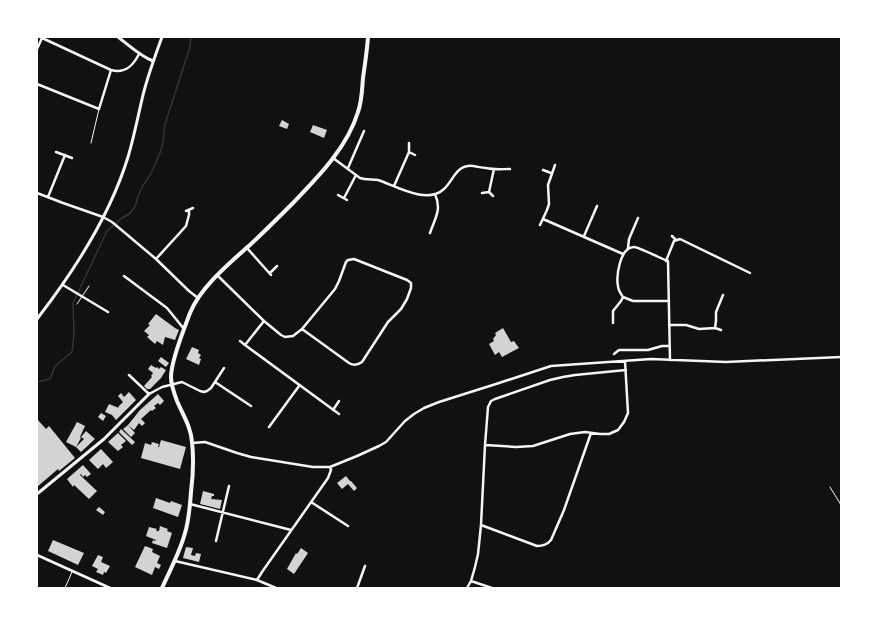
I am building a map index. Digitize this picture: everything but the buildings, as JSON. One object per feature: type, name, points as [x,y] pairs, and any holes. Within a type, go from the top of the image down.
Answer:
[{"type":"main road","points":[[162,588],[175,561],[185,534],[193,478],[191,431],[177,401],[171,376],[172,368],[190,313],[198,298],[230,263],[267,230],[320,174],[333,158],[350,132],[358,112],[361,99],[368,37]]},
{"type":"street","points":[[37,49],[41,37],[116,72],[125,70],[133,64],[139,54]]},
{"type":"street","points":[[118,37],[139,54],[154,61]]},
{"type":"street","points":[[37,319],[63,285],[84,252],[113,195],[128,158],[143,96],[162,37]]},
{"type":"street","points":[[37,84],[99,109],[111,70]]},
{"type":"street","points":[[348,168],[364,130]]},
{"type":"street","points":[[394,186],[409,152],[409,143]]},
{"type":"street","points":[[56,152],[72,158]]},
{"type":"street","points":[[409,152],[415,155]]},
{"type":"street","points":[[48,197],[65,155]]},
{"type":"street","points":[[333,158],[365,180],[378,180],[422,196],[435,194],[443,190],[456,173],[460,169],[467,166],[510,169]]},
{"type":"street","points":[[540,225],[549,204],[548,185],[554,165]]},
{"type":"street","points":[[489,192],[494,169]]},
{"type":"street","points":[[543,170],[552,173]]},
{"type":"street","points":[[338,195],[345,199],[356,175]]},
{"type":"street","points":[[482,193],[489,192],[494,196]]},
{"type":"street","points":[[37,193],[103,217],[112,222],[156,259],[198,298]]},
{"type":"street","points":[[430,234],[439,209],[435,194]]},
{"type":"street","points":[[584,236],[597,206]]},
{"type":"street","points":[[156,259],[186,226],[189,216],[187,210],[193,208]]},
{"type":"street","points":[[613,323],[613,311],[621,301],[622,297],[618,287],[618,270],[623,254],[628,248],[629,239],[638,218]]},
{"type":"street","points":[[543,219],[623,254]]},
{"type":"street","points":[[672,236],[676,240],[682,240],[750,273]]},
{"type":"street","points":[[666,261],[673,243],[676,240]]},
{"type":"street","points":[[628,248],[635,247],[668,261],[670,360]]},
{"type":"street","points":[[246,248],[270,274],[277,266]]},
{"type":"street","points":[[218,276],[264,321],[285,337],[293,336],[302,328],[335,289],[348,260],[354,259],[407,280],[412,288],[404,304],[388,322],[362,362],[357,365],[349,363],[302,328]]},
{"type":"street","points":[[124,276],[167,308],[184,330]]},
{"type":"street","points":[[63,285],[108,312]]},
{"type":"street","points":[[715,328],[716,312],[723,295]]},
{"type":"street","points":[[622,297],[633,300],[669,301]]},
{"type":"street","points":[[245,345],[264,321]]},
{"type":"street","points":[[669,325],[686,325],[699,329],[715,328],[721,330]]},
{"type":"street","points":[[240,341],[338,414]]},
{"type":"street","points":[[614,354],[619,350],[648,350],[662,346],[669,346]]},
{"type":"street","points":[[192,443],[209,443],[251,457],[313,467],[330,467],[386,442],[401,425],[424,408],[551,366],[651,359],[726,362],[841,357]]},
{"type":"street","points":[[485,445],[516,447],[533,446],[578,432],[609,434],[618,430],[628,413],[625,361]]},
{"type":"street","points":[[37,494],[104,439],[149,394],[162,386],[182,382],[192,388],[204,392],[207,391],[224,368]]},
{"type":"street","points":[[467,588],[471,581],[478,554],[482,526],[485,445],[489,404],[495,399],[550,380],[575,375],[626,370]]},
{"type":"street","points":[[129,375],[149,394]]},
{"type":"street","points":[[215,382],[251,406]]},
{"type":"street","points":[[269,427],[299,386]]},
{"type":"street","points":[[334,410],[339,401]]},
{"type":"street","points":[[482,526],[537,546],[548,543],[551,540],[564,510],[591,433]]},
{"type":"street","points":[[258,580],[262,572],[328,478],[331,470],[330,467]]},
{"type":"street","points":[[216,541],[229,486]]},
{"type":"street","points":[[311,502],[348,526]]},
{"type":"street","points":[[190,504],[291,530]]},
{"type":"street","points":[[37,555],[110,588]]},
{"type":"street","points":[[175,561],[258,580],[276,588]]},
{"type":"street","points":[[357,588],[365,566]]},
{"type":"street","points":[[471,581],[492,588]]},
{"type":"lane","points":[[91,143],[99,109]]},
{"type":"lane","points":[[77,304],[88,286]]},
{"type":"lane","points":[[65,588],[73,572]]},
{"type":"path","points":[[830,487],[841,505]]},
{"type":"waterway","points":[[37,382],[50,379],[55,366],[72,352],[74,335],[73,303],[107,231],[130,213],[134,208],[142,187],[154,167],[161,150],[165,124],[190,47],[191,37]]}]
